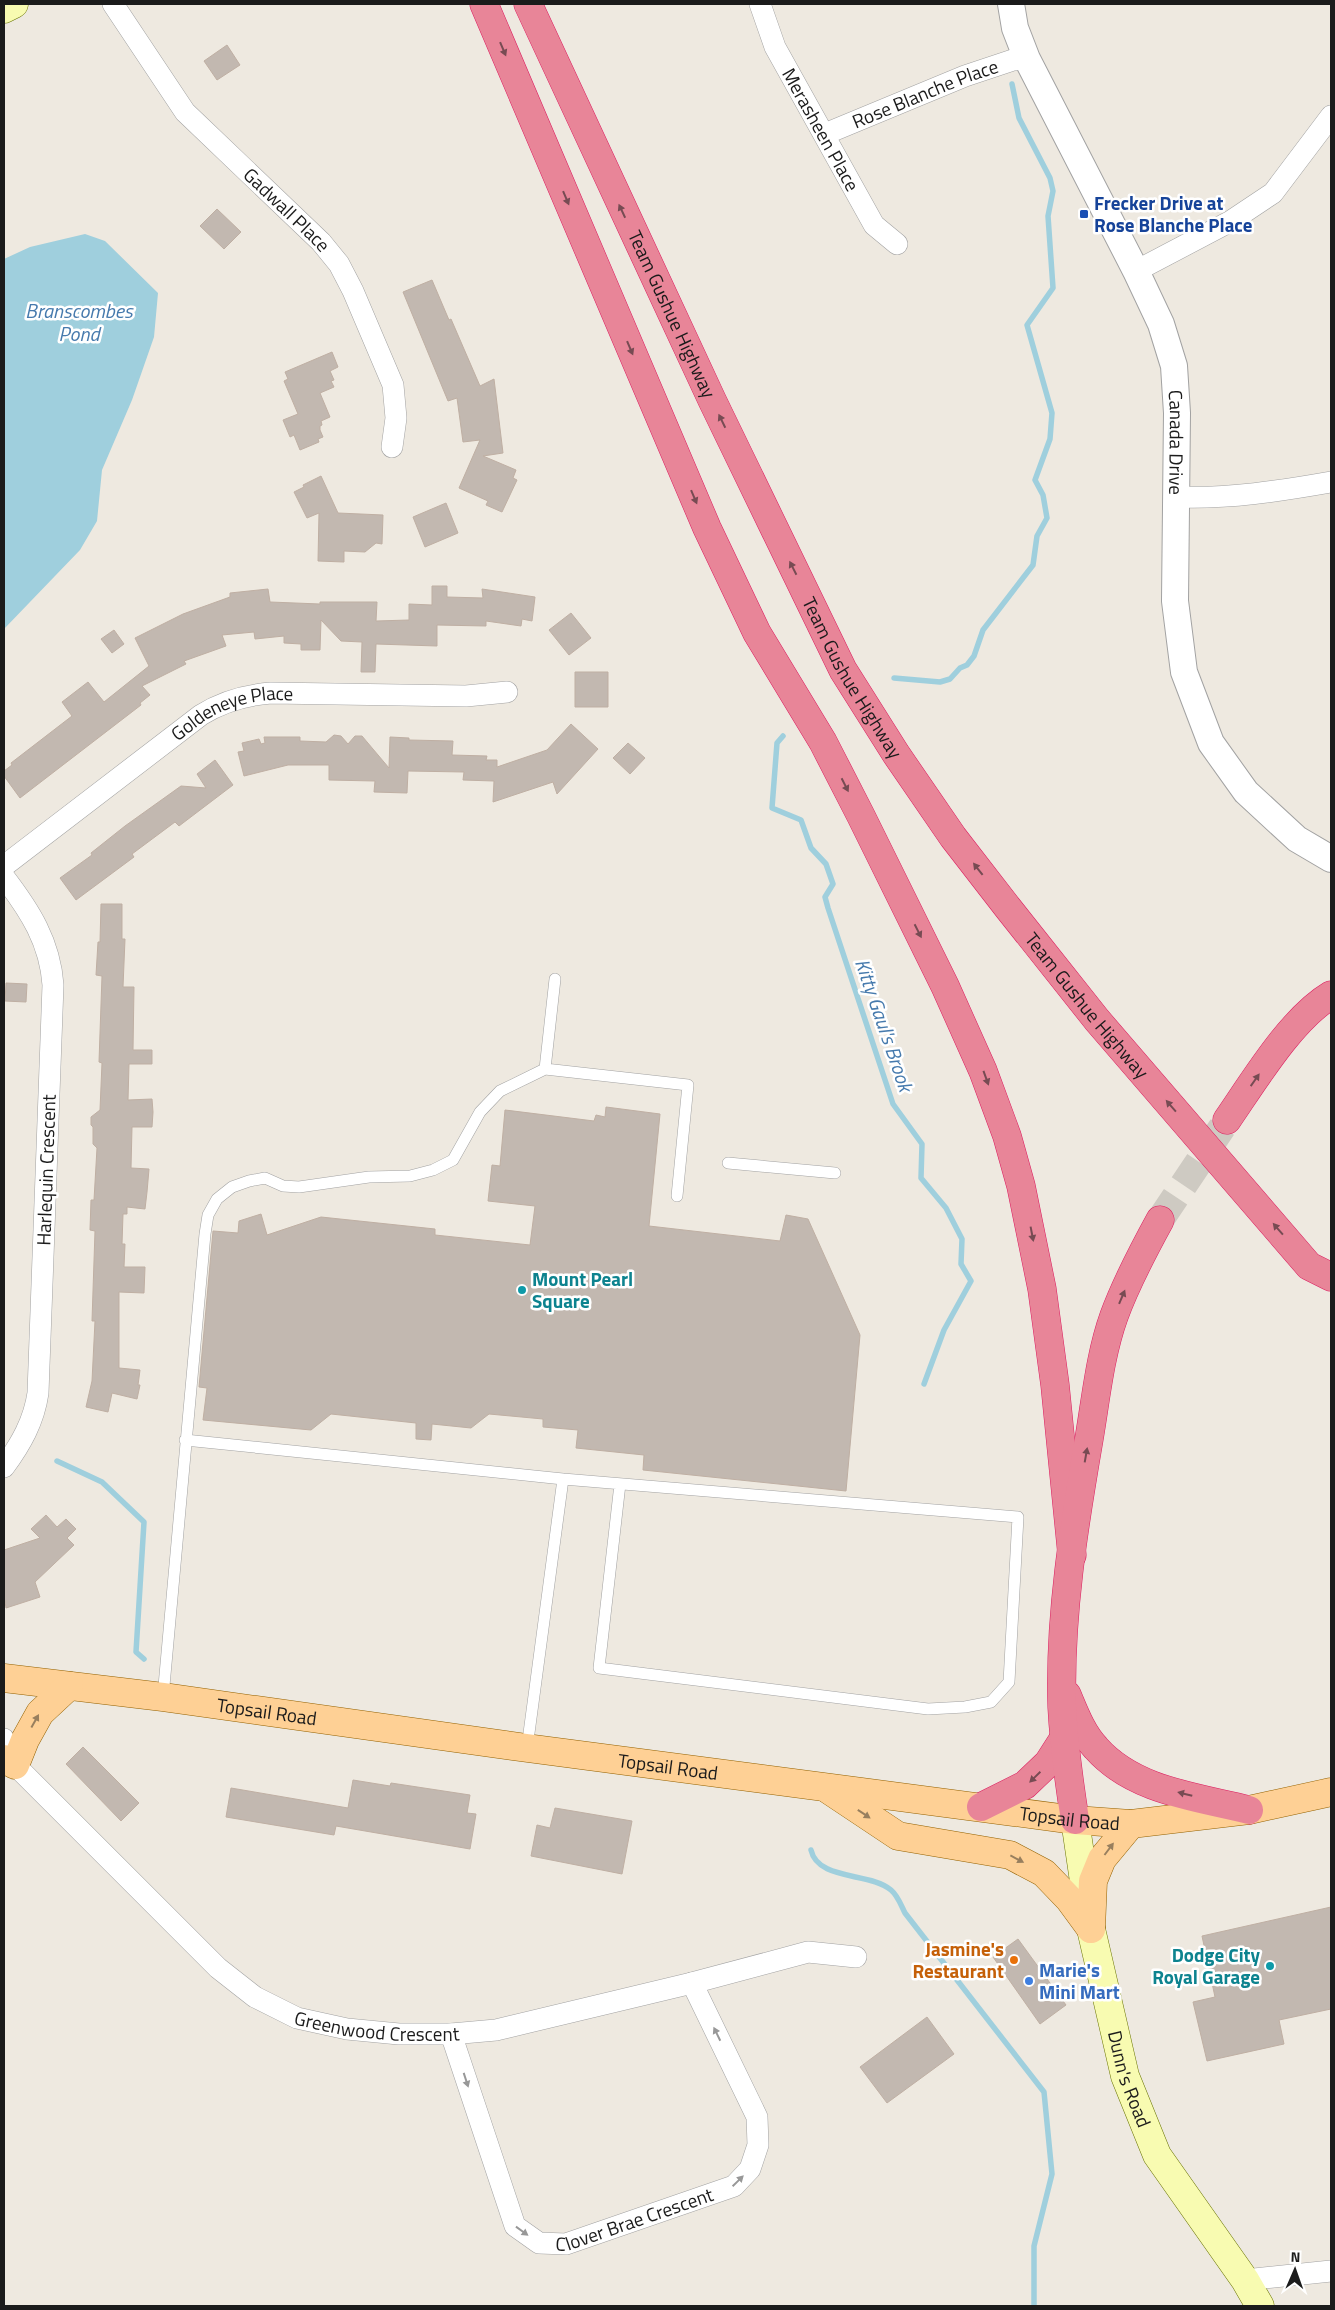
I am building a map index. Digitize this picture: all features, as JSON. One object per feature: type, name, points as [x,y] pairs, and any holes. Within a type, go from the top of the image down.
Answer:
[{"type":"highway","points":[[484,4],[707,528],[757,633],[823,742],[945,986],[983,1071],[1007,1136],[1028,1213],[1042,1289],[1055,1385],[1072,1555]]},
{"type":"highway","name":"Team Gushue Highway","points":[[528,4],[716,409],[843,670],[896,754],[953,837],[1008,908],[1097,1020],[1320,1272]]},
{"type":"highway","points":[[1227,1120],[1276,1050],[1319,1002],[1331,995]]},
{"type":"highway","points":[[1074,1820],[1064,1738],[1062,1682],[1077,1506],[1100,1374],[1114,1317],[1137,1263],[1160,1220]]},
{"type":"highway","points":[[1062,1682],[1079,1724],[1096,1749],[1127,1774],[1153,1786],[1249,1810]]},
{"type":"highway","points":[[981,1807],[1025,1786],[1048,1764],[1064,1738]]},
{"type":"main road","points":[[4,9],[14,4]]},
{"type":"main road","name":"Topsail Road","points":[[4,1678],[163,1697],[527,1748],[1074,1820],[1131,1824],[1249,1810],[1331,1792]]},
{"type":"main road","points":[[9,1762],[25,1740],[40,1713],[70,1686]]},
{"type":"main road","points":[[823,1787],[898,1836],[1010,1855],[1044,1874],[1069,1899],[1091,1928]]},
{"type":"main road","name":"Dunn's Road","points":[[1074,1820],[1091,1928],[1125,2076],[1156,2155],[1245,2280],[1260,2306]]},
{"type":"main road","points":[[1091,1928],[1093,1882],[1102,1859],[1131,1824]]},
{"type":"street","name":"Gadwall Place","points":[[113,4],[185,112],[321,242],[339,264],[353,290],[393,385],[396,418],[392,447]]},
{"type":"street","name":"Merasheen Place","points":[[760,4],[776,47],[874,225],[896,244]]},
{"type":"street","name":"Canada Drive","points":[[1011,4],[1015,28],[1027,59],[1136,271],[1161,324],[1174,366],[1177,413],[1175,600],[1184,672],[1211,743],[1246,792],[1297,839],[1331,859]]},
{"type":"street","name":"Rose Blanche Place","points":[[825,134],[964,76],[1013,60],[1027,59]]},
{"type":"street","points":[[1136,271],[1231,221],[1273,194],[1331,116]]},
{"type":"street","points":[[1176,497],[1212,498],[1284,491],[1331,482]]},
{"type":"street","name":"Goldeneye Place","points":[[4,866],[201,714],[226,702],[248,696],[271,693],[466,696],[507,692]]},
{"type":"street","name":"Harlequin Crescent","points":[[4,877],[26,906],[37,926],[49,957],[53,985],[38,1392],[36,1406],[27,1430],[4,1467]]},
{"type":"street","name":"Greenwood Crescent","points":[[4,1739],[9,1762],[218,1968],[256,1997],[297,2018],[347,2029],[399,2034],[451,2034],[496,2030],[692,1983],[808,1952],[856,1957]]},
{"type":"street","name":"Clover Brae Crescent","points":[[451,2034],[515,2226],[539,2243],[566,2244],[734,2186],[750,2169],[758,2144],[757,2117],[692,1983]]},
{"type":"street","points":[[1245,2280],[1331,2271]]},
{"type":"lane","points":[[545,1069],[555,979]]},
{"type":"lane","points":[[163,1697],[205,1234],[208,1215],[217,1199],[232,1187],[266,1178],[283,1186],[299,1187],[369,1177],[410,1176],[433,1170],[453,1160],[480,1112],[500,1092],[545,1069],[688,1085],[677,1196]]},
{"type":"lane","points":[[728,1163],[835,1173]]},
{"type":"lane","points":[[186,1440],[564,1479],[1018,1517],[1009,1682],[991,1702],[965,1707],[928,1709],[599,1668],[620,1484]]},
{"type":"lane","points":[[527,1748],[564,1479]]},
{"type":"water","name":"Branscombes Pond","points":[[85,234],[105,241],[158,293],[154,337],[132,400],[102,470],[97,521],[80,550],[4,629],[4,259],[30,247]]},
{"type":"building","points":[[227,45],[240,65],[217,80],[204,61]]},
{"type":"building","points":[[217,209],[241,232],[224,249],[200,226]]},
{"type":"building","points":[[432,280],[480,386],[494,379],[503,453],[483,456],[516,470],[513,478],[517,480],[502,512],[486,505],[488,501],[459,488],[480,440],[463,442],[457,398],[448,401],[403,292]]},
{"type":"building","points":[[332,352],[338,367],[330,371],[334,380],[331,381],[334,387],[320,393],[330,417],[321,421],[320,430],[323,437],[318,439],[319,442],[300,450],[294,435],[290,437],[283,420],[298,414],[284,381],[288,379],[285,372]]},
{"type":"building","points":[[321,476],[338,513],[383,515],[382,544],[376,543],[365,552],[344,551],[344,562],[318,561],[319,513],[307,518],[294,492]]},
{"type":"building","points":[[446,503],[458,533],[425,547],[413,517]]},
{"type":"building","points":[[432,586],[447,586],[447,597],[483,598],[482,589],[535,597],[532,621],[522,619],[521,626],[486,621],[486,626],[437,625],[437,646],[376,644],[375,672],[361,672],[362,642],[341,641],[321,620],[320,650],[301,650],[301,644],[284,643],[284,636],[255,639],[254,632],[222,635],[226,646],[184,661],[186,664],[142,686],[150,695],[140,703],[141,705],[20,798],[4,776],[4,771],[12,765],[11,763],[72,716],[62,702],[88,682],[104,702],[149,666],[135,638],[183,614],[230,597],[230,593],[268,589],[270,602],[320,604],[320,602],[377,602],[376,621],[409,620],[409,604],[432,605]]},
{"type":"building","points":[[571,613],[591,638],[569,655],[549,630]]},
{"type":"building","points":[[114,630],[124,644],[112,653],[101,639]]},
{"type":"building","points":[[575,672],[608,672],[608,707],[575,707]]},
{"type":"building","points":[[571,724],[598,749],[557,794],[553,782],[493,802],[494,781],[463,780],[464,772],[408,771],[407,793],[374,792],[375,781],[329,780],[329,765],[288,765],[244,776],[238,752],[244,751],[242,743],[259,739],[261,744],[265,743],[264,737],[300,737],[300,741],[326,742],[334,735],[341,736],[348,744],[355,736],[362,736],[389,768],[390,737],[409,738],[409,740],[453,741],[452,755],[487,756],[486,760],[497,760],[497,767],[547,750]]},
{"type":"building","points":[[628,743],[645,758],[630,774],[613,758]]},
{"type":"building","points":[[215,760],[233,785],[179,826],[175,822],[132,854],[134,857],[76,900],[60,878],[92,855],[91,853],[125,826],[181,786],[206,788],[197,774]]},
{"type":"building","points":[[101,904],[122,904],[122,939],[125,939],[123,987],[134,987],[133,1050],[152,1050],[152,1064],[129,1064],[128,1100],[152,1099],[153,1112],[152,1127],[132,1127],[131,1168],[149,1169],[145,1209],[127,1207],[127,1214],[123,1214],[122,1244],[125,1244],[124,1267],[145,1267],[144,1293],[119,1292],[119,1368],[140,1370],[138,1385],[140,1385],[137,1399],[112,1393],[108,1412],[86,1407],[92,1381],[95,1321],[92,1321],[95,1231],[90,1230],[91,1200],[94,1200],[97,1148],[93,1144],[91,1117],[100,1110],[102,1063],[99,1062],[102,976],[96,975],[98,942],[100,942]]},
{"type":"building","points":[[6,983],[27,984],[26,1002],[5,1001]]},
{"type":"building","name":"Mount Pearl Square","points":[[606,1107],[660,1114],[649,1226],[780,1241],[786,1215],[808,1219],[860,1335],[846,1491],[643,1470],[644,1455],[576,1448],[578,1430],[543,1427],[543,1419],[489,1414],[471,1428],[432,1424],[431,1440],[416,1439],[416,1423],[331,1414],[311,1430],[203,1420],[207,1388],[199,1387],[213,1231],[238,1233],[239,1221],[261,1214],[267,1235],[321,1217],[435,1229],[435,1235],[530,1245],[535,1206],[488,1201],[492,1165],[500,1166],[505,1110],[594,1121],[596,1115],[605,1117]]},
{"type":"building","points":[[46,1515],[57,1527],[66,1519],[76,1529],[67,1538],[74,1545],[35,1582],[40,1597],[6,1608],[4,1596],[4,1550],[40,1538],[31,1529]]},
{"type":"building","points":[[83,1747],[139,1803],[121,1821],[66,1764]]},
{"type":"building","points":[[353,1780],[390,1786],[391,1783],[470,1795],[467,1813],[476,1814],[470,1849],[336,1826],[334,1835],[226,1817],[231,1788],[348,1808]]},
{"type":"building","points":[[555,1808],[632,1821],[622,1874],[531,1856],[537,1825],[550,1828]]},
{"type":"building","name":"Dodge City Royal Garage","points":[[1331,1907],[1331,2009],[1279,2020],[1284,2044],[1207,2061],[1193,2002],[1215,1997],[1202,1936]]},
{"type":"building","points":[[1018,1939],[1066,2005],[1040,2024],[993,1957]]},
{"type":"building","points":[[927,2017],[954,2054],[887,2103],[860,2067]]},
{"type":"waterway","name":"Kitty Gaul's Brook","points":[[894,678],[940,682],[950,679],[960,668],[967,665],[974,656],[983,630],[1033,565],[1037,536],[1047,518],[1043,495],[1035,480],[1050,439],[1052,413],[1027,325],[1053,288],[1048,216],[1053,191],[1050,178],[1019,118],[1012,84]]},
{"type":"waterway","name":"Kitty Gaul's Brook","points":[[783,736],[777,743],[772,808],[801,820],[811,848],[826,864],[833,884],[825,897],[828,908],[893,1104],[922,1144],[921,1178],[946,1208],[962,1239],[961,1264],[971,1281],[944,1330],[924,1384]]},
{"type":"waterway","points":[[57,1461],[102,1482],[144,1522],[136,1652],[144,1659]]},
{"type":"waterway","name":"Kitty Gaul's Brook","points":[[811,1850],[816,1860],[824,1867],[834,1872],[882,1884],[893,1892],[905,1913],[1044,2092],[1052,2174],[1034,2246],[1034,2306]]},
{"type":"tunnel","points":[[1160,1220],[1227,1120]]},
{"type":"place","name":"Frecker Drive at Rose Blanche Place","points":[[1084,214]]},
{"type":"place","name":"Mount Pearl Square","points":[[522,1290]]},
{"type":"place","name":"Jasmine's Restaurant","points":[[1014,1960]]},
{"type":"place","name":"Dodge City Royal Garage","points":[[1270,1966]]},
{"type":"place","name":"Marie's Mini Mart","points":[[1029,1981]]}]
